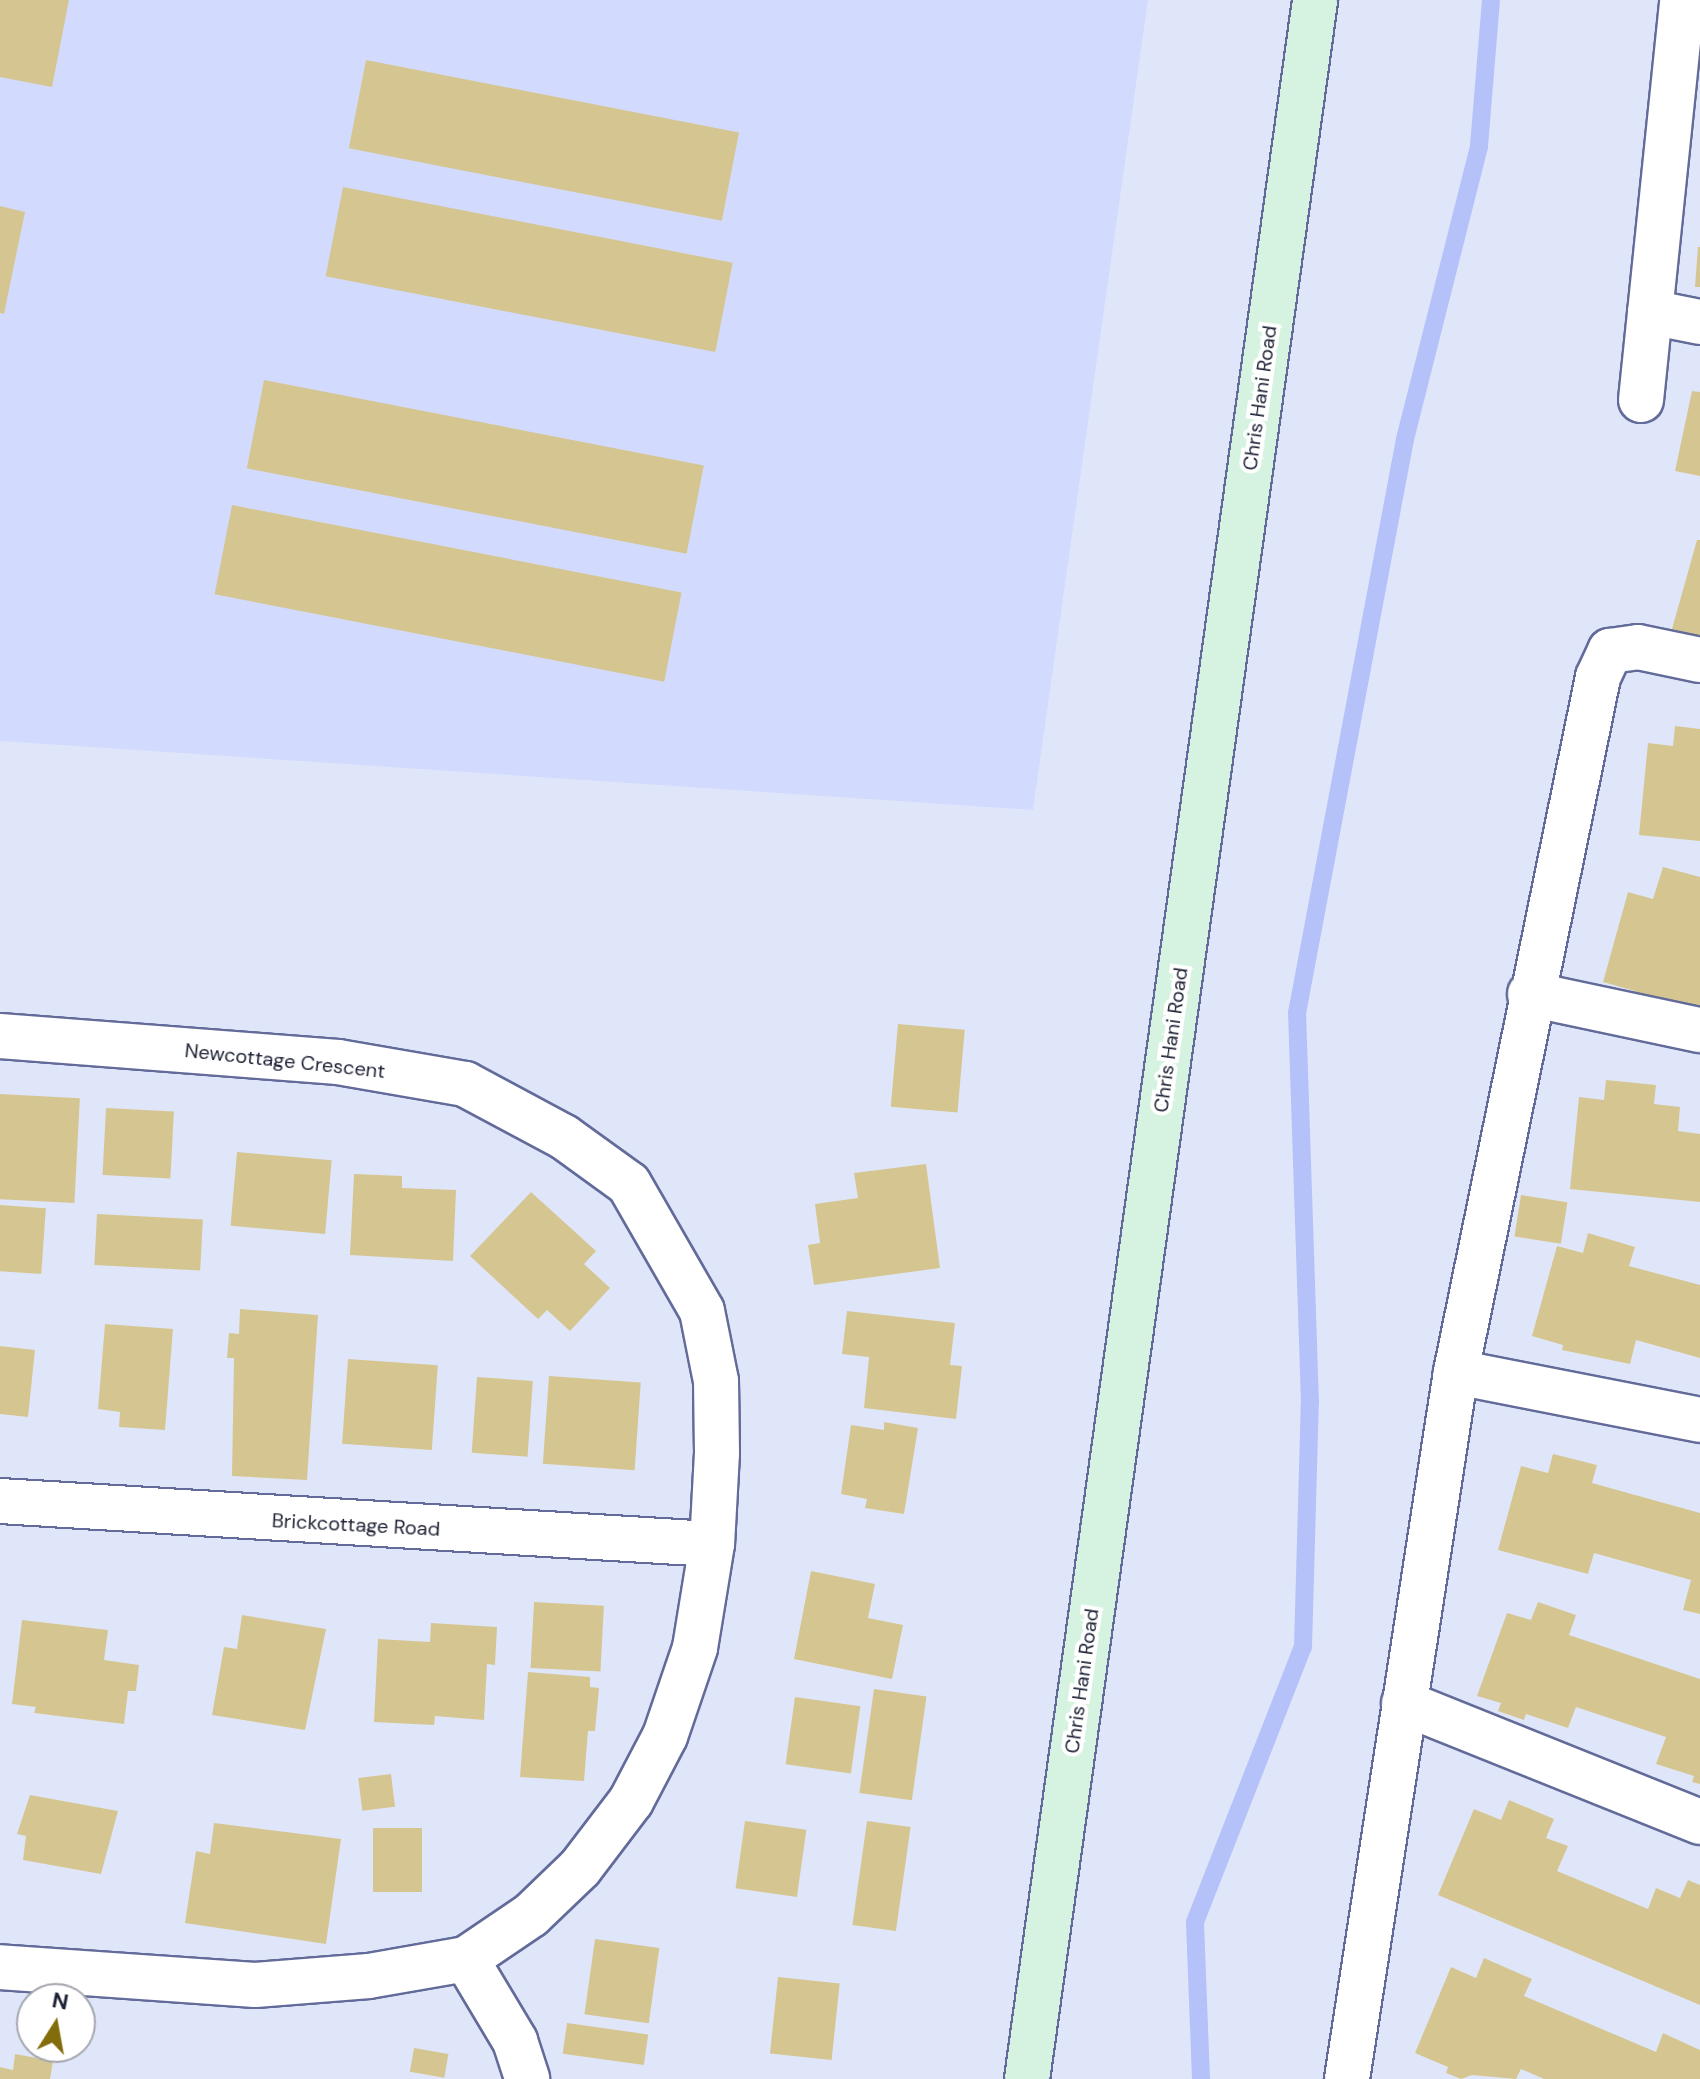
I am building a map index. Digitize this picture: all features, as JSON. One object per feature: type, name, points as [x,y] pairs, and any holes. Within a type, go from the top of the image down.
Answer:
[{"type":"main road","name":"Chris Hani Road","points":[[1027,2079],[1315,0]]},
{"type":"street","points":[[1641,400],[1682,0]]},
{"type":"street","points":[[1650,312],[1700,322]]},
{"type":"street","points":[[1358,2075],[1404,1703],[1456,1372],[1530,994],[1598,677],[1610,651],[1638,647],[1700,660]]},
{"type":"street","points":[[1530,994],[1700,1030]]},
{"type":"street","name":"Newcottage Crescent","points":[[0,1036],[338,1062],[465,1084],[564,1137],[629,1184],[702,1311],[716,1381],[712,1544],[695,1648],[665,1736],[631,1801],[580,1868],[531,1915],[466,1959],[369,1976],[255,1985],[0,1967]]},
{"type":"street","points":[[1456,1372],[1700,1420]]},
{"type":"street","name":"Brickcottage Road","points":[[0,1501],[712,1544]]},
{"type":"street","points":[[1404,1703],[1700,1822]]},
{"type":"street","points":[[466,1959],[515,2041],[527,2079]]},
{"type":"shaded area","points":[[0,0],[1148,0],[1033,810],[0,741]]},
{"type":"building","points":[[0,0],[69,0],[52,87],[0,77]]},
{"type":"building","points":[[366,60],[739,133],[722,221],[349,148]]},
{"type":"building","points":[[343,187],[733,263],[715,352],[326,276]]},
{"type":"building","points":[[0,206],[25,212],[4,314],[0,313]]},
{"type":"building","points":[[1698,247],[1700,287],[1695,287]]},
{"type":"building","points":[[264,380],[704,465],[687,554],[247,468]]},
{"type":"building","points":[[1692,391],[1700,392],[1700,476],[1675,471]]},
{"type":"building","points":[[232,505],[682,592],[664,682],[215,594]]},
{"type":"building","points":[[1697,540],[1700,540],[1700,637],[1672,629]]},
{"type":"building","points":[[1675,726],[1700,729],[1700,841],[1639,835],[1648,743],[1673,746]]},
{"type":"building","points":[[1663,867],[1700,877],[1700,1010],[1633,995],[1635,991],[1603,982],[1628,892],[1653,899]]},
{"type":"building","points":[[898,1024],[965,1030],[958,1113],[891,1107]]},
{"type":"building","points":[[1606,1080],[1656,1085],[1654,1104],[1680,1107],[1678,1131],[1700,1134],[1700,1202],[1570,1189],[1579,1097],[1604,1100]]},
{"type":"building","points":[[0,1094],[80,1098],[74,1203],[0,1199]]},
{"type":"building","points":[[106,1108],[174,1112],[170,1178],[102,1175]]},
{"type":"building","points":[[237,1152],[332,1160],[325,1234],[231,1226]]},
{"type":"building","points":[[926,1164],[940,1268],[814,1285],[808,1245],[820,1243],[815,1204],[858,1198],[854,1173]]},
{"type":"building","points":[[354,1174],[402,1176],[402,1188],[456,1190],[453,1261],[350,1255]]},
{"type":"building","points":[[531,1192],[596,1251],[584,1264],[610,1288],[570,1331],[547,1310],[538,1319],[470,1256]]},
{"type":"building","points":[[1521,1195],[1567,1202],[1561,1244],[1514,1236]]},
{"type":"building","points":[[0,1205],[46,1208],[41,1274],[0,1271]]},
{"type":"building","points":[[97,1214],[203,1220],[200,1270],[94,1265]]},
{"type":"building","points":[[1588,1233],[1635,1247],[1629,1266],[1700,1285],[1700,1358],[1636,1340],[1630,1364],[1562,1350],[1563,1345],[1532,1336],[1557,1246],[1583,1253]]},
{"type":"building","points":[[240,1309],[318,1315],[307,1480],[232,1476],[234,1358],[227,1358],[229,1333],[239,1334]]},
{"type":"building","points":[[847,1311],[955,1323],[950,1365],[962,1366],[956,1419],[864,1408],[869,1357],[842,1354]]},
{"type":"building","points":[[105,1324],[173,1329],[165,1430],[119,1427],[120,1412],[98,1409]]},
{"type":"building","points":[[0,1346],[35,1350],[28,1417],[0,1414]]},
{"type":"building","points":[[348,1359],[438,1365],[432,1450],[342,1444]]},
{"type":"building","points":[[549,1376],[641,1382],[635,1470],[543,1464]]},
{"type":"building","points":[[477,1377],[533,1381],[528,1457],[472,1453]]},
{"type":"building","points":[[884,1422],[918,1428],[904,1514],[865,1508],[867,1499],[841,1494],[851,1425],[884,1430]]},
{"type":"building","points":[[1553,1454],[1597,1465],[1592,1483],[1700,1513],[1700,1614],[1683,1610],[1691,1580],[1594,1553],[1588,1574],[1498,1550],[1521,1466],[1548,1473]]},
{"type":"building","points":[[811,1571],[875,1584],[868,1618],[903,1625],[892,1679],[794,1659]]},
{"type":"building","points":[[534,1602],[604,1606],[600,1672],[531,1668]]},
{"type":"building","points":[[1538,1602],[1576,1615],[1569,1635],[1700,1679],[1700,1784],[1692,1782],[1694,1776],[1656,1764],[1666,1737],[1576,1707],[1568,1728],[1526,1714],[1524,1720],[1498,1711],[1501,1703],[1477,1696],[1507,1613],[1531,1620]]},
{"type":"building","points":[[242,1615],[326,1629],[305,1730],[212,1715],[224,1647],[237,1649]]},
{"type":"building","points":[[22,1620],[108,1630],[104,1660],[139,1665],[136,1691],[128,1691],[124,1724],[34,1713],[36,1707],[12,1704]]},
{"type":"building","points":[[431,1623],[497,1627],[495,1665],[487,1664],[484,1720],[435,1716],[434,1725],[374,1722],[378,1639],[430,1642]]},
{"type":"building","points":[[528,1672],[590,1677],[590,1687],[599,1688],[595,1731],[588,1731],[584,1781],[520,1777]]},
{"type":"building","points":[[874,1689],[926,1696],[912,1800],[859,1793]]},
{"type":"building","points":[[795,1697],[860,1706],[851,1774],[786,1764]]},
{"type":"building","points":[[391,1774],[395,1807],[362,1811],[358,1778]]},
{"type":"building","points":[[30,1795],[118,1811],[101,1874],[23,1860],[26,1836],[17,1834]]},
{"type":"building","points":[[1509,1800],[1554,1819],[1546,1838],[1568,1846],[1557,1871],[1648,1909],[1656,1888],[1680,1898],[1688,1880],[1700,1885],[1700,2005],[1438,1895],[1474,1809],[1501,1820]]},
{"type":"building","points":[[745,1821],[806,1830],[797,1897],[736,1888]]},
{"type":"building","points":[[867,1821],[911,1827],[896,1931],[852,1925]]},
{"type":"building","points":[[214,1823],[341,1839],[326,1944],[185,1923],[196,1851],[210,1854]]},
{"type":"building","points":[[373,1828],[422,1828],[422,1892],[373,1892]]},
{"type":"building","points":[[595,1939],[659,1948],[649,2023],[584,2014]]},
{"type":"building","points":[[1484,1958],[1532,1979],[1524,1996],[1656,2052],[1663,2033],[1700,2050],[1700,2079],[1544,2079],[1521,2069],[1516,2079],[1472,2075],[1461,2079],[1446,2073],[1448,2067],[1415,2053],[1451,1967],[1476,1978]]},
{"type":"building","points":[[778,1977],[840,1983],[832,2060],[770,2054]]},
{"type":"building","points":[[567,2023],[648,2034],[644,2065],[563,2054]]},
{"type":"building","points":[[414,2048],[448,2054],[444,2078],[410,2072]]},
{"type":"building","points":[[15,2054],[16,2063],[53,2063],[50,2079],[0,2079],[0,2067],[13,2070]]},
{"type":"waterway","points":[[1201,2079],[1195,1922],[1303,1647],[1310,1403],[1297,1013],[1405,439],[1479,146],[1491,0]]}]
